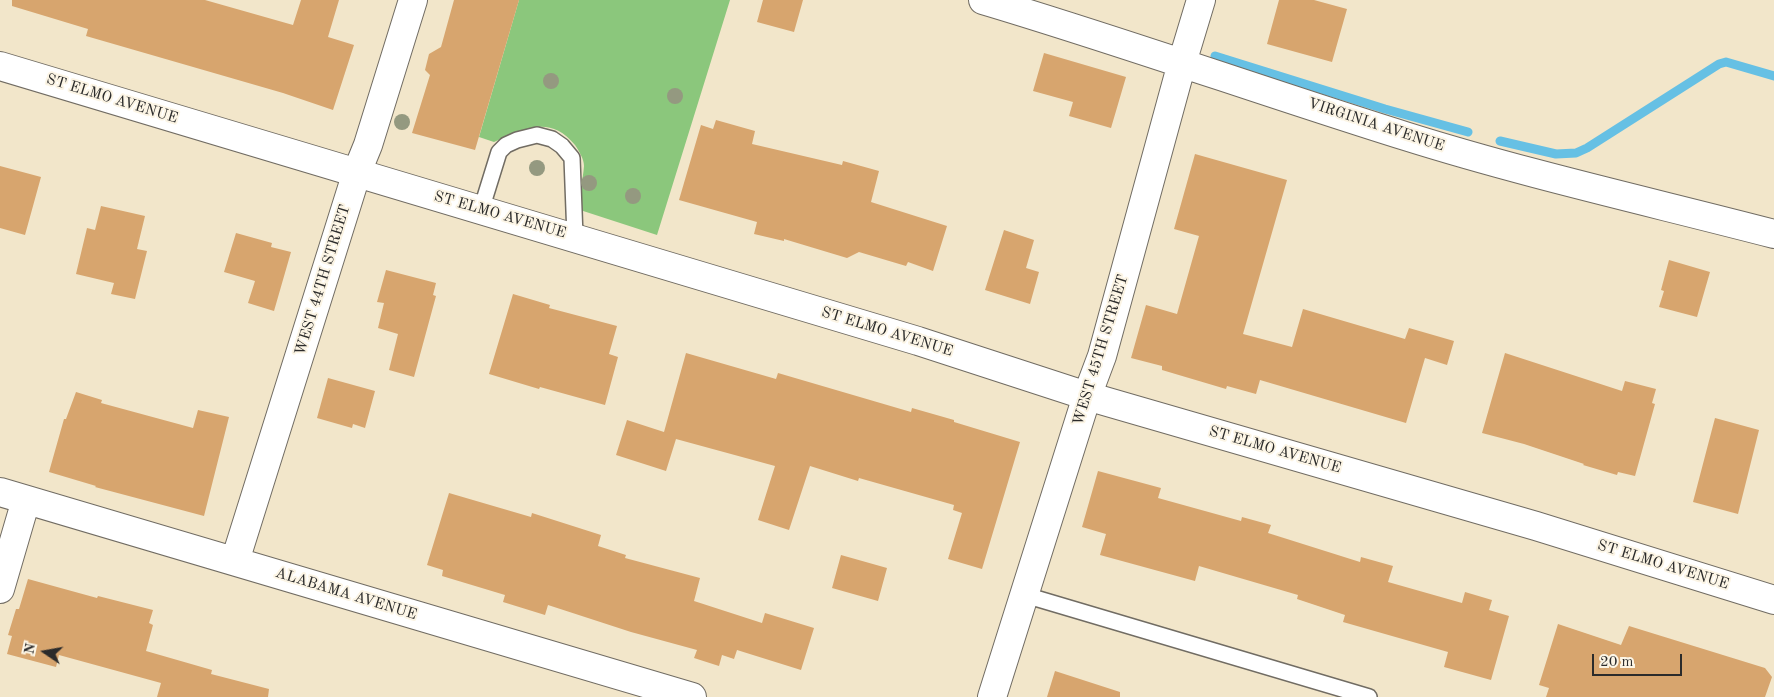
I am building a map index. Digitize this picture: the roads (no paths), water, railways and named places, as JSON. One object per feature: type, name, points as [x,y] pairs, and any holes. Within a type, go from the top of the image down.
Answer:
[{"type":"street","name":"WEST 44TH STREET","points":[[235,561],[413,0]]},
{"type":"street","name":"VIRGINIA AVENUE","points":[[982,0],[1406,136],[1512,167],[1774,234]]},
{"type":"street","name":"WEST 45TH STREET","points":[[992,697],[1087,396],[1102,356],[1201,0]]},
{"type":"street","name":"ST ELMO AVENUE","points":[[0,66],[918,341],[1087,396],[1536,526],[1774,600]]},
{"type":"street","name":"ALABAMA AVENUE","points":[[0,492],[692,697]]},
{"type":"street","points":[[0,589],[26,500]]},
{"type":"lane","points":[[480,210],[499,152],[506,145],[537,135],[552,139],[562,146],[572,158],[575,237]]},
{"type":"lane","points":[[1025,595],[1368,697]]},
{"type":"waterway","points":[[1215,56],[1385,109],[1468,132]]},
{"type":"waterway","points":[[1500,141],[1556,154],[1576,153],[1587,148],[1719,64],[1726,62],[1774,76]]}]
